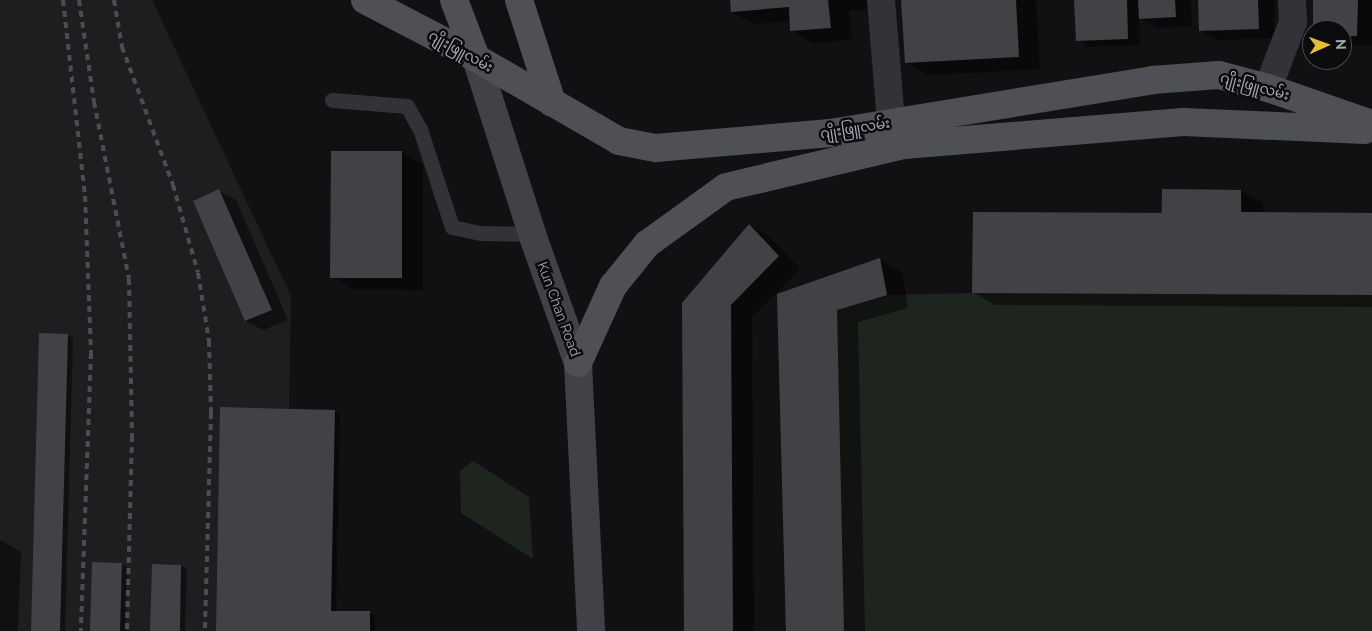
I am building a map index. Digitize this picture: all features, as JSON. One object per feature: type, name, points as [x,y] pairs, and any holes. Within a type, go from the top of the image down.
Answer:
[{"type":"main road","name":"ဂျိုးဖြူလမ်း","points":[[365,0],[476,58],[619,141],[656,148],[830,133],[1152,80],[1219,75],[1268,88],[1372,124]]},
{"type":"main road","points":[[454,0],[476,58]]},
{"type":"main road","points":[[519,0],[552,103]]},
{"type":"main road","name":"Kun Chan Road","points":[[476,58],[532,234],[578,363],[591,631]]},
{"type":"main road","points":[[578,363],[612,286],[647,244],[726,187],[913,144],[1183,122],[1372,130]]},
{"type":"street","points":[[881,0],[891,122]]},
{"type":"street","points":[[1268,88],[1293,22],[1292,0]]},
{"type":"lane","points":[[332,100],[407,106],[420,129],[452,227],[481,232],[532,234]]},
{"type":"shaded area","points":[[0,0],[152,0],[291,296],[286,631],[0,631]]},
{"type":"shaded area","points":[[1162,189],[1241,190],[1242,212],[1372,213],[1372,631],[786,631],[777,294],[880,258],[887,295],[972,293],[973,212],[1161,213]]},
{"type":"shaded area","points":[[473,461],[529,497],[533,559],[461,513],[460,471]]},
{"type":"building","points":[[730,0],[828,0],[831,28],[790,31],[789,7],[731,12]]},
{"type":"building","points":[[901,0],[1016,0],[1019,57],[905,63]]},
{"type":"building","points":[[1074,0],[1127,0],[1128,39],[1076,41]]},
{"type":"building","points":[[1138,0],[1175,0],[1176,17],[1139,19]]},
{"type":"building","points":[[1198,0],[1258,0],[1259,29],[1199,31]]},
{"type":"building","points":[[1313,0],[1358,0],[1357,36],[1352,36],[1352,20],[1313,20]]},
{"type":"building","points":[[331,151],[402,151],[402,278],[330,278]]},
{"type":"building","points":[[219,189],[272,310],[245,321],[193,201]]},
{"type":"building","points":[[1162,189],[1241,190],[1241,212],[1372,213],[1372,295],[972,293],[973,212],[1162,213]]},
{"type":"building","points":[[749,224],[779,256],[731,305],[733,631],[684,631],[682,303]]},
{"type":"building","points":[[880,258],[887,295],[837,310],[844,631],[786,631],[777,294]]},
{"type":"building","points":[[39,333],[68,334],[60,631],[31,631]]},
{"type":"building","points":[[220,407],[335,410],[331,611],[370,611],[370,631],[216,631]]},
{"type":"building","points":[[92,562],[122,563],[120,631],[90,631]]},
{"type":"building","points":[[152,564],[181,565],[180,631],[150,631]]},
{"type":"railway","points":[[63,0],[85,196],[91,353],[81,631]]},
{"type":"railway","points":[[79,0],[94,102],[129,279],[132,436],[127,631]]},
{"type":"railway","points":[[114,0],[122,47],[173,185],[198,273],[209,341],[211,413],[205,631]]}]
